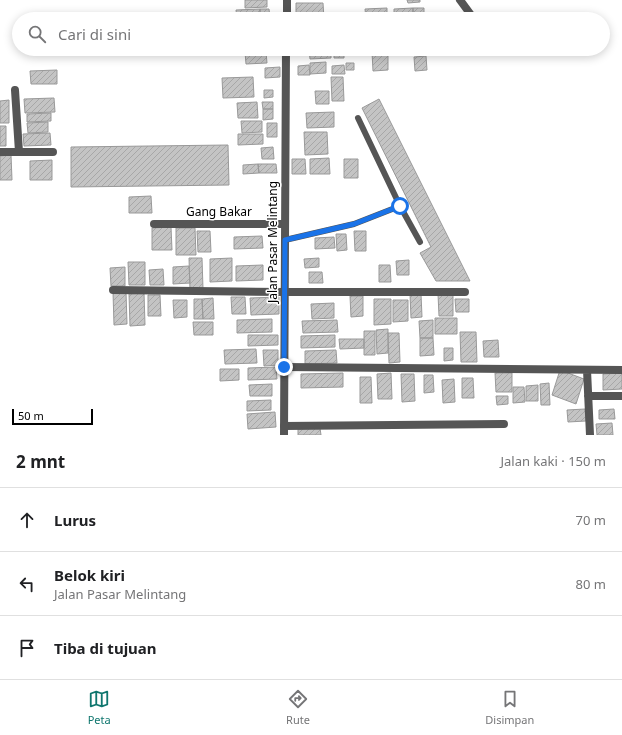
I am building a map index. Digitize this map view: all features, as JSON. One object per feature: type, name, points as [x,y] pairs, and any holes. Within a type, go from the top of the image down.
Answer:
[{"type":"street","points":[[286,12],[287,0]]},
{"type":"street","points":[[460,0],[469,12]]},
{"type":"street","name":"Jalan Pasar Melintang","points":[[284,435],[286,56]]},
{"type":"street","points":[[15,90],[19,152]]},
{"type":"street","points":[[0,152],[53,152]]},
{"type":"street","name":"Gang Bakar","points":[[154,224],[285,224]]},
{"type":"street","points":[[113,290],[465,292]]},
{"type":"street","points":[[284,367],[622,370]]},
{"type":"street","points":[[587,370],[590,435]]},
{"type":"street","points":[[588,396],[622,396]]},
{"type":"street","points":[[284,426],[504,424]]},
{"type":"lane","points":[[358,118],[400,206],[420,242]]},
{"type":"lane","points":[[285,240],[354,224],[400,206]]},
{"type":"building","points":[[245,0],[267,0],[267,7],[245,8]]},
{"type":"building","points":[[407,0],[420,0],[420,2],[408,3]]},
{"type":"building","points":[[296,3],[323,3],[324,12],[296,12]]},
{"type":"building","points":[[387,8],[387,12],[365,12],[365,9]]},
{"type":"building","points":[[413,8],[413,12],[394,12],[394,9]]},
{"type":"building","points":[[413,8],[424,8],[424,12],[413,12]]},
{"type":"building","points":[[260,9],[269,9],[269,12],[260,12]]},
{"type":"building","points":[[260,9],[260,12],[236,12],[236,10]]},
{"type":"building","points":[[245,56],[266,56],[267,63],[246,64]]},
{"type":"building","points":[[310,56],[331,56],[331,58],[310,59]]},
{"type":"building","points":[[334,56],[344,56],[344,58],[334,58]]},
{"type":"building","points":[[372,56],[388,56],[388,70],[373,71]]},
{"type":"building","points":[[426,56],[427,70],[415,71],[414,57]]},
{"type":"building","points":[[326,62],[326,73],[310,74],[310,63]]},
{"type":"building","points":[[346,63],[354,63],[354,70],[346,70]]},
{"type":"building","points":[[309,65],[310,75],[298,75],[298,66]]},
{"type":"building","points":[[344,65],[345,74],[332,74],[332,66]]},
{"type":"building","points":[[280,67],[280,77],[265,78],[265,68]]},
{"type":"building","points":[[57,70],[57,84],[31,84],[30,71]]},
{"type":"building","points":[[253,77],[254,97],[223,98],[222,78]]},
{"type":"building","points":[[331,77],[343,77],[344,101],[332,101]]},
{"type":"building","points":[[264,90],[273,90],[273,97],[264,98]]},
{"type":"building","points":[[315,91],[329,91],[329,104],[316,104]]},
{"type":"building","points":[[54,98],[55,112],[25,113],[24,99]]},
{"type":"building","points":[[379,99],[470,281],[436,281],[420,253],[431,247],[362,108]]},
{"type":"building","points":[[9,100],[9,123],[0,123],[0,101]]},
{"type":"building","points":[[257,102],[258,118],[238,118],[237,103]]},
{"type":"building","points":[[262,102],[273,102],[273,109],[263,109]]},
{"type":"building","points":[[263,109],[273,109],[273,119],[263,120]]},
{"type":"building","points":[[334,112],[334,127],[307,128],[306,113]]},
{"type":"building","points":[[51,113],[51,121],[27,122],[27,114]]},
{"type":"building","points":[[241,121],[262,121],[262,132],[242,133]]},
{"type":"building","points":[[48,122],[48,132],[28,133],[27,123]]},
{"type":"building","points":[[267,123],[277,123],[277,137],[267,137]]},
{"type":"building","points":[[0,126],[6,126],[6,146],[0,146]]},
{"type":"building","points":[[304,132],[327,132],[328,154],[305,155]]},
{"type":"building","points":[[50,133],[51,145],[24,146],[23,134]]},
{"type":"building","points":[[238,134],[263,134],[263,144],[238,145]]},
{"type":"building","points":[[228,145],[229,185],[71,187],[71,147]]},
{"type":"building","points":[[273,147],[274,159],[262,159],[261,148]]},
{"type":"building","points":[[11,155],[12,180],[0,180],[0,156]]},
{"type":"building","points":[[329,158],[330,174],[310,174],[310,159]]},
{"type":"building","points":[[292,159],[305,159],[306,174],[292,174]]},
{"type":"building","points":[[344,159],[358,159],[358,178],[344,178]]},
{"type":"building","points":[[52,160],[52,180],[30,180],[30,161]]},
{"type":"building","points":[[258,164],[276,164],[277,173],[259,173]]},
{"type":"building","points":[[258,164],[259,173],[243,174],[243,165]]},
{"type":"building","points":[[151,196],[152,213],[129,213],[129,197]]},
{"type":"building","points":[[171,227],[172,250],[152,250],[152,228]]},
{"type":"building","points":[[176,228],[195,228],[196,255],[176,255]]},
{"type":"building","points":[[197,231],[210,231],[211,252],[198,252]]},
{"type":"building","points":[[354,231],[366,231],[366,251],[355,251]]},
{"type":"building","points":[[336,234],[346,234],[347,250],[337,251]]},
{"type":"building","points":[[262,236],[263,248],[234,249],[234,237]]},
{"type":"building","points":[[334,237],[335,248],[315,249],[315,238]]},
{"type":"building","points":[[189,258],[202,258],[203,289],[190,290]]},
{"type":"building","points":[[232,258],[232,281],[210,282],[210,259]]},
{"type":"building","points":[[319,258],[319,267],[305,268],[304,259]]},
{"type":"building","points":[[409,260],[409,275],[397,275],[396,261]]},
{"type":"building","points":[[128,262],[145,262],[145,285],[129,285]]},
{"type":"building","points":[[263,265],[263,280],[236,281],[236,266]]},
{"type":"building","points":[[379,265],[390,265],[391,282],[379,282]]},
{"type":"building","points":[[189,266],[190,283],[173,284],[173,267]]},
{"type":"building","points":[[125,267],[125,286],[111,286],[110,268]]},
{"type":"building","points":[[163,269],[164,285],[150,285],[149,270]]},
{"type":"building","points":[[309,272],[322,272],[323,283],[309,283]]},
{"type":"building","points":[[113,292],[126,292],[127,324],[114,325]]},
{"type":"building","points":[[144,293],[145,325],[130,326],[129,294]]},
{"type":"building","points":[[410,294],[421,294],[422,317],[411,318]]},
{"type":"building","points":[[438,294],[453,294],[453,316],[439,316]]},
{"type":"building","points":[[148,295],[160,295],[161,316],[148,316]]},
{"type":"building","points":[[350,296],[363,296],[363,316],[351,317]]},
{"type":"building","points":[[231,297],[245,297],[246,314],[232,314]]},
{"type":"building","points":[[279,297],[279,314],[251,315],[250,298]]},
{"type":"building","points":[[213,298],[214,319],[203,319],[202,299]]},
{"type":"building","points":[[194,299],[202,299],[203,319],[194,319]]},
{"type":"building","points":[[374,299],[391,299],[391,324],[374,325]]},
{"type":"building","points":[[455,299],[469,299],[469,312],[456,312]]},
{"type":"building","points":[[173,300],[187,300],[187,317],[174,318]]},
{"type":"building","points":[[393,300],[408,300],[408,321],[393,322]]},
{"type":"building","points":[[334,303],[334,318],[312,319],[311,304]]},
{"type":"building","points":[[435,318],[457,318],[457,334],[435,334]]},
{"type":"building","points":[[272,319],[272,332],[237,333],[237,320]]},
{"type":"building","points":[[337,320],[338,332],[303,333],[302,321]]},
{"type":"building","points":[[433,320],[433,338],[420,338],[419,321]]},
{"type":"building","points":[[193,322],[213,322],[213,335],[194,335]]},
{"type":"building","points":[[388,329],[388,353],[377,354],[376,330]]},
{"type":"building","points":[[364,331],[375,331],[375,355],[364,355]]},
{"type":"building","points":[[460,332],[476,332],[477,362],[461,362]]},
{"type":"building","points":[[388,333],[399,333],[400,362],[389,363]]},
{"type":"building","points":[[248,335],[278,335],[278,345],[248,346]]},
{"type":"building","points":[[335,335],[335,347],[301,348],[301,336]]},
{"type":"building","points":[[420,338],[433,338],[434,355],[420,356]]},
{"type":"building","points":[[339,339],[364,339],[364,348],[340,349]]},
{"type":"building","points":[[498,340],[499,357],[484,357],[483,341]]},
{"type":"building","points":[[444,348],[453,348],[453,360],[444,361]]},
{"type":"building","points":[[256,349],[257,363],[225,364],[224,350]]},
{"type":"building","points":[[263,350],[278,350],[278,365],[264,366]]},
{"type":"building","points":[[336,350],[337,363],[305,364],[305,351]]},
{"type":"building","points":[[276,367],[277,379],[248,380],[248,368]]},
{"type":"building","points":[[220,369],[239,369],[239,380],[220,381]]},
{"type":"building","points":[[560,370],[584,379],[576,404],[552,395]]},
{"type":"building","points":[[343,373],[343,387],[301,388],[301,374]]},
{"type":"building","points":[[391,373],[392,399],[378,399],[377,374]]},
{"type":"building","points":[[495,373],[512,373],[512,392],[496,392]]},
{"type":"building","points":[[622,373],[622,389],[603,390],[603,374]]},
{"type":"building","points":[[401,374],[414,374],[415,401],[402,402]]},
{"type":"building","points":[[424,375],[433,375],[434,392],[424,393]]},
{"type":"building","points":[[360,377],[371,377],[372,403],[360,403]]},
{"type":"building","points":[[462,378],[473,378],[474,398],[462,398]]},
{"type":"building","points":[[454,379],[455,402],[443,403],[442,380]]},
{"type":"building","points":[[549,383],[550,405],[541,405],[540,384]]},
{"type":"building","points":[[272,384],[272,396],[250,396],[249,385]]},
{"type":"building","points":[[538,385],[538,401],[526,401],[526,386]]},
{"type":"building","points":[[513,387],[524,387],[525,402],[513,403]]},
{"type":"building","points":[[496,396],[508,396],[508,404],[497,405]]},
{"type":"building","points":[[271,400],[271,410],[247,411],[247,401]]},
{"type":"building","points":[[585,409],[586,421],[568,422],[567,410]]},
{"type":"building","points":[[614,409],[615,419],[599,419],[599,410]]},
{"type":"building","points":[[275,412],[276,427],[248,429],[247,414]]},
{"type":"building","points":[[612,423],[613,435],[597,435],[596,424]]},
{"type":"building","points":[[320,428],[321,435],[298,435],[298,429]]},
{"type":"route","points":[[284,367],[285,240],[354,224],[400,206]]}]
